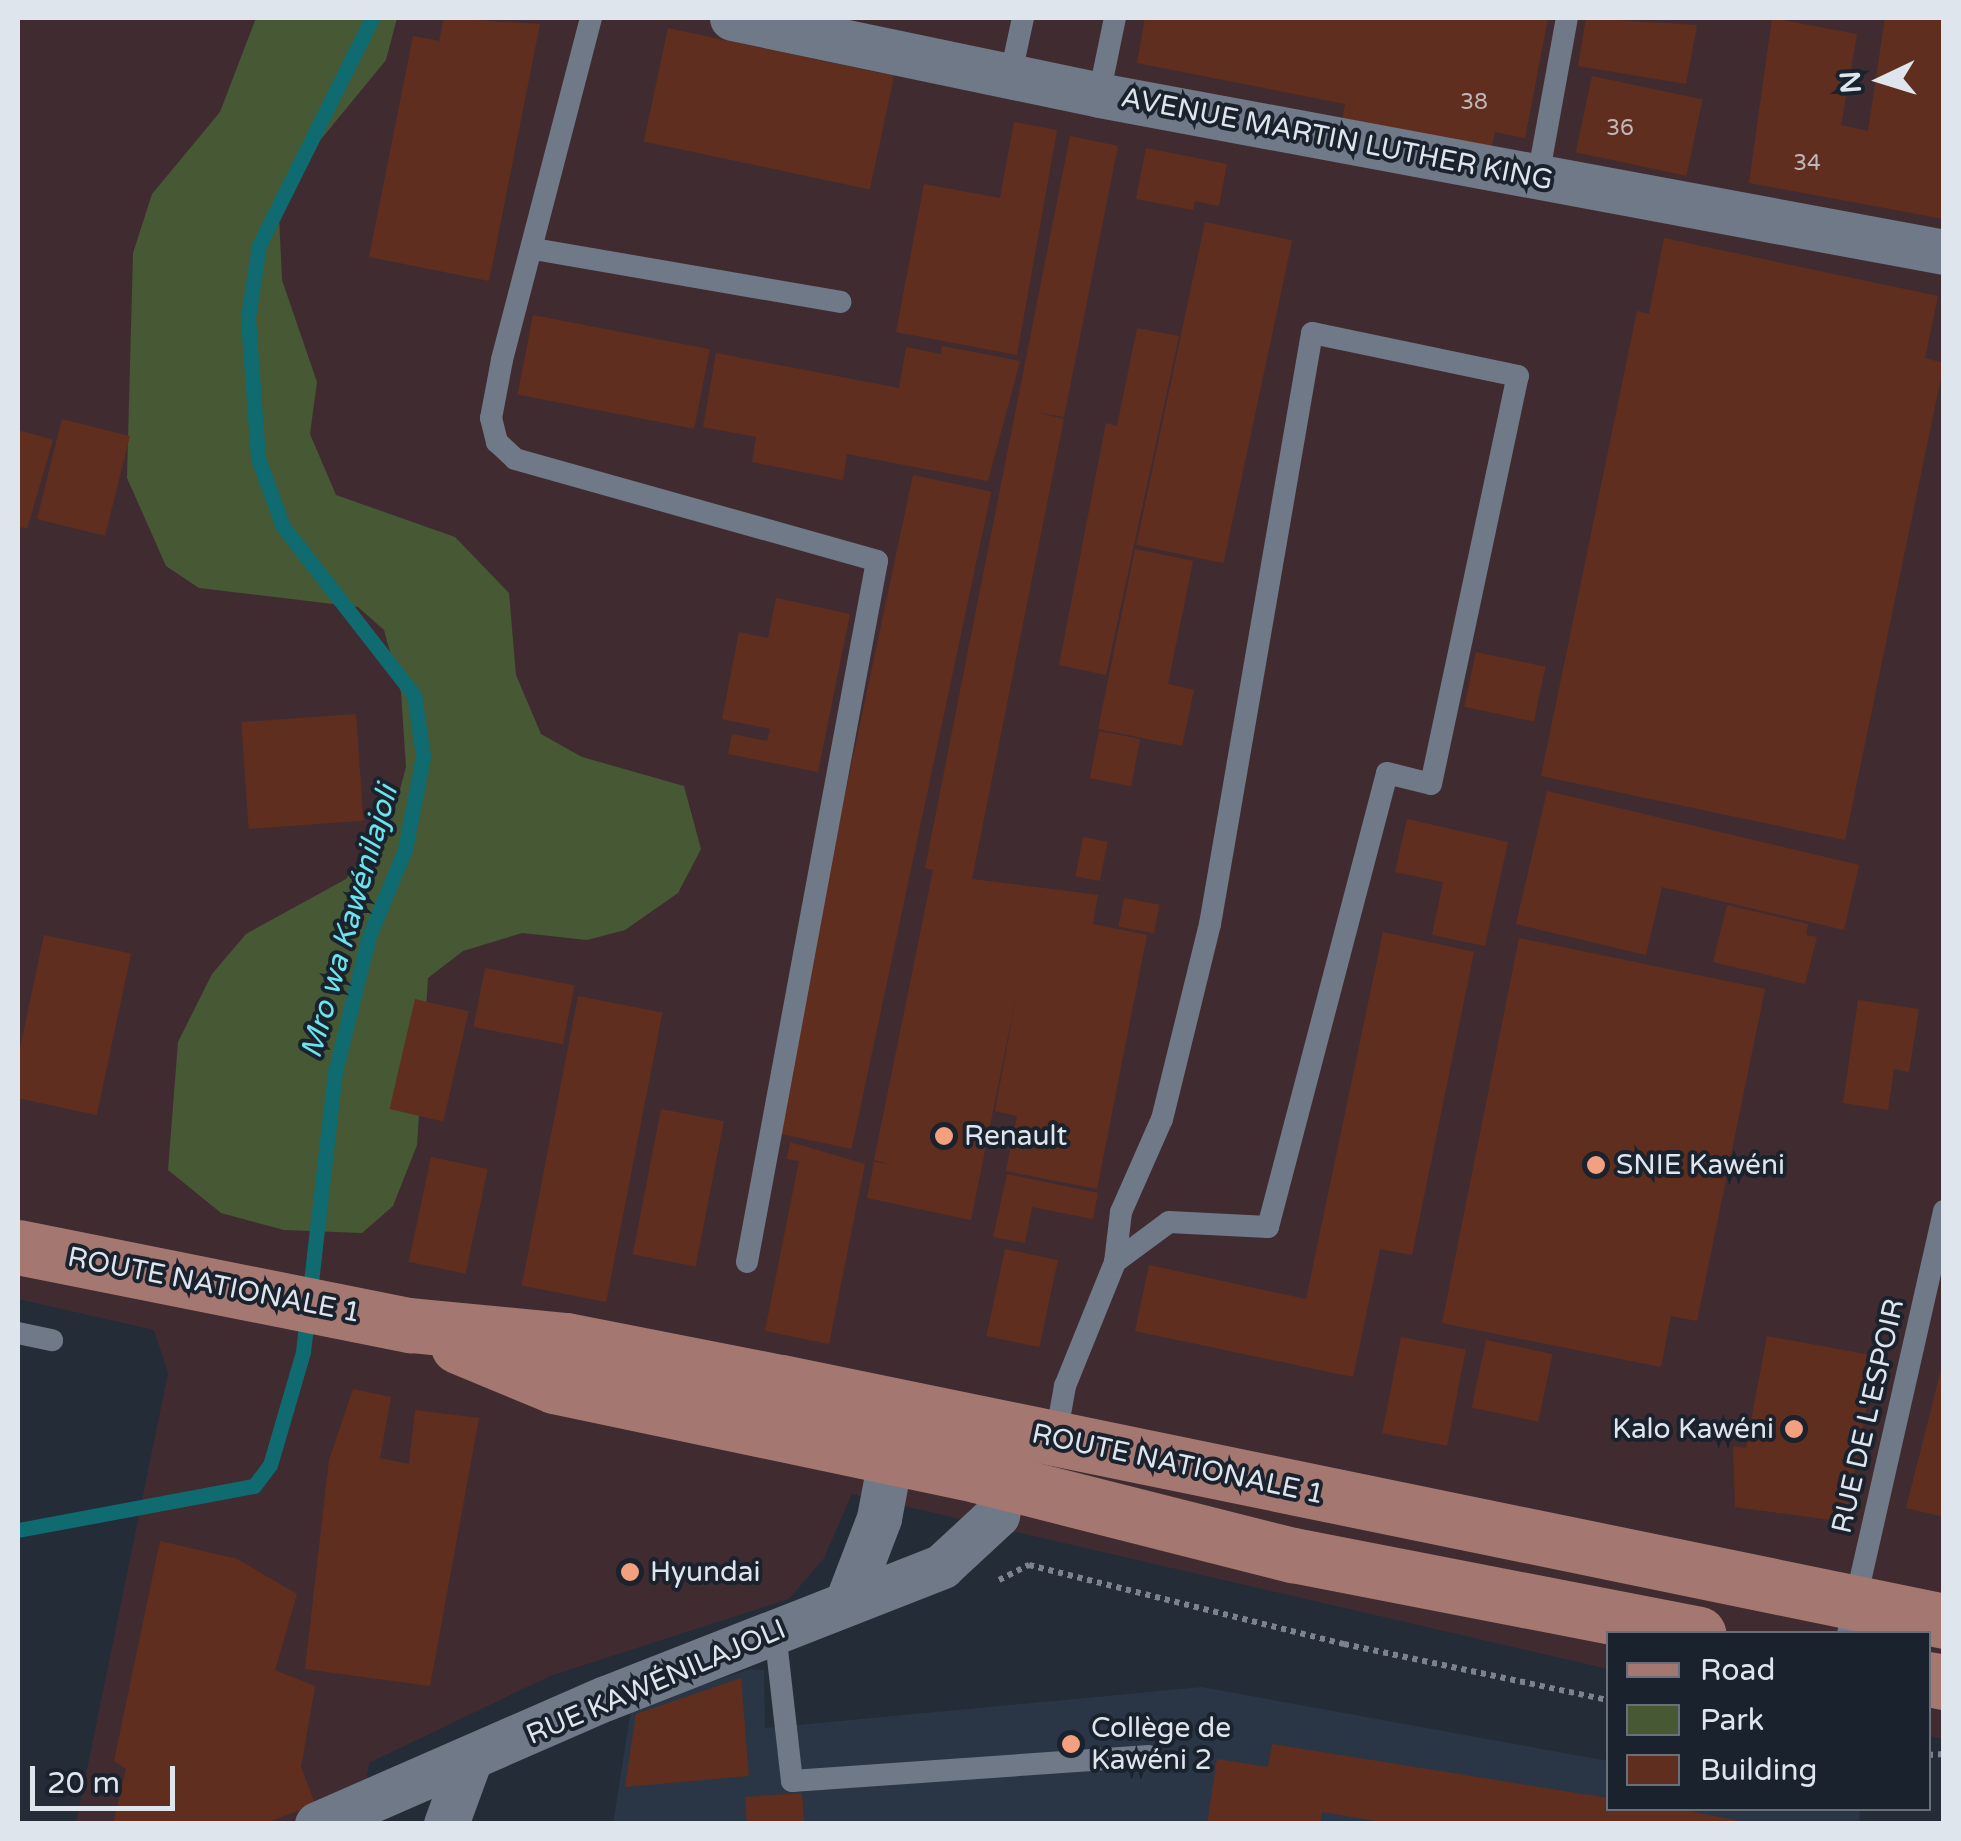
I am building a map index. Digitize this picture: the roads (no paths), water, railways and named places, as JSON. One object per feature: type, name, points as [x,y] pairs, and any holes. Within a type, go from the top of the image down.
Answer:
[{"type":"main road","name":"ROUTE NATIONALE 1","points":[[18,1247],[384,1319],[554,1386],[896,1432],[1036,1435],[1852,1618],[1944,1622]]},
{"type":"main road","name":"ROUTE NATIONALE 1","points":[[896,1432],[1026,1489],[1293,1555],[1683,1631]]},
{"type":"street","name":"AVENUE MARTIN LUTHER KING","points":[[732,18],[1010,78],[1944,252]]},
{"type":"street","points":[[846,1602],[879,1518],[896,1432]]},
{"type":"street","name":"RUE KAWÉNILAJOLI","points":[[317,1824],[393,1807],[468,1764],[606,1698],[942,1566],[1026,1489],[1036,1435]]},
{"type":"street","points":[[446,1824],[468,1764]]},
{"type":"lane","points":[[590,18],[491,418],[497,442],[515,459],[877,561],[747,1262]]},
{"type":"lane","points":[[1010,78],[1023,18]]},
{"type":"lane","points":[[1099,95],[1115,18]]},
{"type":"lane","points":[[1538,177],[1567,18]]},
{"type":"lane","points":[[534,249],[840,302]]},
{"type":"lane","points":[[1036,1435],[1065,1386],[1114,1262],[1121,1212],[1162,1119],[1210,924],[1312,333],[1518,376],[1432,784],[1386,773],[1268,1227],[1169,1222],[1114,1262]]},
{"type":"lane","name":"RUE DE L'ESPOIR","points":[[1852,1618],[1944,1212]]},
{"type":"lane","points":[[18,1333],[52,1340]]},
{"type":"lane","points":[[775,1632],[792,1782],[1149,1756]]},
{"type":"waterway","name":"Mro wa Kawénilajoli","points":[[18,1530],[254,1486],[270,1465],[303,1352],[335,1072],[369,936],[405,849],[423,756],[414,695],[283,527],[258,458],[248,317],[259,245],[372,18]]},
{"type":"place","name":"Renault","points":[[944,1136]]},
{"type":"place","name":"SNIE Kawéni","points":[[1596,1165]]},
{"type":"place","name":"Kalo Kawéni","points":[[1794,1429]]},
{"type":"place","name":"Hyundai","points":[[630,1572]]},
{"type":"place","name":"Collège de Kawéni 2","points":[[1071,1744]]}]
